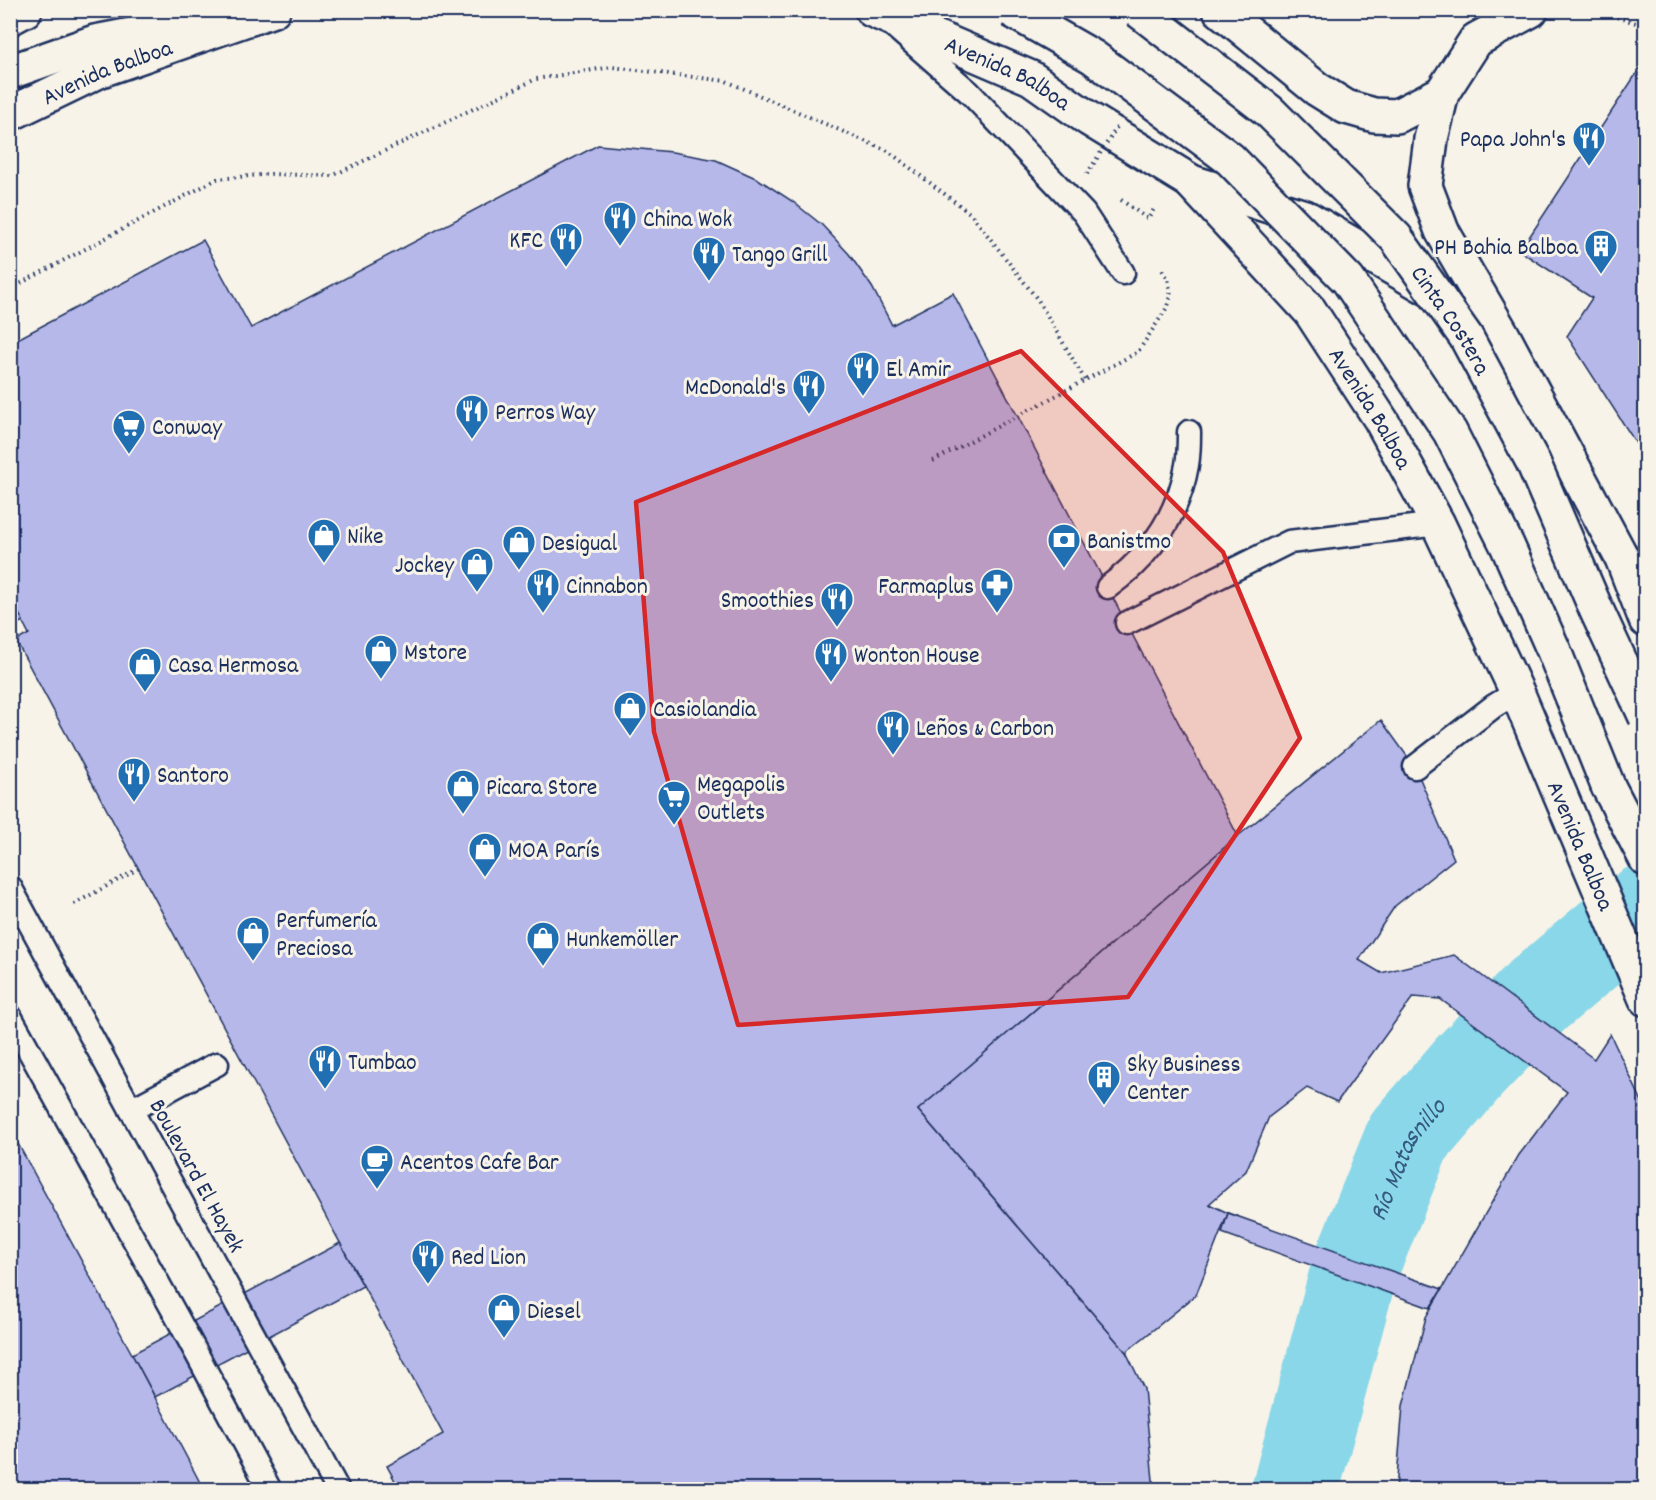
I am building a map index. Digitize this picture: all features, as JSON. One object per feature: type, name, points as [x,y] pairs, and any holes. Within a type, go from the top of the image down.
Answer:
[{"type":"main road","points":[[10,18],[25,10]]},
{"type":"main road","name":"Avenida Balboa","points":[[1011,10],[1093,57],[1230,159],[1348,280],[1450,432],[1506,545],[1554,651],[1608,786],[1646,859]]},
{"type":"main road","name":"Cinta Costera","points":[[1138,10],[1269,111],[1395,238],[1408,256],[1466,337],[1533,462],[1596,609],[1646,717]]},
{"type":"main road","points":[[1220,10],[1317,89],[1346,107],[1374,115],[1397,116],[1442,93]]},
{"type":"main road","points":[[1531,10],[1476,40],[1442,93],[1431,139],[1425,186],[1442,231],[1501,332],[1622,558],[1646,620]]},
{"type":"main road","name":"Avenida Balboa","points":[[876,12],[1031,78],[1089,119],[1190,182],[1310,311],[1381,420],[1438,524],[1517,692],[1644,995]]},
{"type":"main road","points":[[10,72],[94,42],[262,14]]},
{"type":"main road","name":"Avenida Balboa","points":[[10,114],[101,70],[262,14]]},
{"type":"main road","points":[[1190,182],[1305,217],[1501,332]]},
{"type":"lane","points":[[876,12],[970,93],[1083,213],[1123,273]]},
{"type":"lane","points":[[1108,587],[1144,556],[1170,517],[1179,495],[1187,464],[1189,432]]},
{"type":"lane","points":[[1127,623],[1289,542],[1438,524]]},
{"type":"lane","points":[[1415,767],[1494,706],[1517,692]]},
{"type":"lane","name":"Boulevard El Hayek","points":[[10,886],[338,1490]]},
{"type":"lane","points":[[10,1016],[173,1308],[270,1490]]},
{"type":"lane","points":[[131,1110],[217,1064]]},
{"type":"path","points":[[1594,10],[1646,26]]},
{"type":"path","points":[[10,289],[217,179],[271,174],[332,176],[536,79],[612,68],[726,81],[888,151],[970,214],[1038,300],[1085,380]]},
{"type":"path","points":[[933,461],[1138,352],[1168,306],[1171,296],[1170,287],[1162,270]]},
{"type":"path","points":[[74,904],[138,869]]},
{"type":"highlighted area","points":[[1021,351],[1223,552],[1300,738],[1128,997],[738,1025],[654,732],[636,502]]},
{"type":"building","name":"PH Bahia Balboa","points":[[1646,62],[1646,459],[1567,336],[1592,298],[1520,251]]},
{"type":"building","name":"Megapolis Outlets","points":[[598,145],[672,152],[716,160],[758,179],[792,201],[822,225],[849,254],[872,287],[892,325],[953,293],[1238,836],[918,1110],[1126,1352],[1144,1389],[1154,1490],[400,1490],[387,1466],[443,1434],[16,641],[29,634],[10,598],[10,343],[203,240],[251,328]]},
{"type":"building","points":[[10,598],[23,621],[10,628]]},
{"type":"building","name":"Sky Business Center","points":[[1381,720],[1415,767],[1454,859],[1395,906],[1359,960],[1381,973],[1454,955],[1594,1059],[1610,1034],[1646,1110],[1646,1490],[1396,1490],[1403,1406],[1426,1317],[1519,1155],[1567,1092],[1440,999],[1413,997],[1337,1102],[1307,1088],[1269,1117],[1246,1171],[1209,1204],[1228,1213],[1196,1295],[1126,1352],[918,1110],[1238,836]]},
{"type":"building","points":[[10,1129],[132,1354],[204,1490],[10,1490]]},
{"type":"building","points":[[1228,1213],[1442,1289],[1430,1308],[1222,1233]]},
{"type":"building","points":[[340,1243],[363,1286],[155,1397],[132,1354]]},
{"type":"waterway","name":"Río Matasnillo","points":[[1295,1490],[1354,1271],[1408,1138],[1469,1067],[1536,997],[1646,907]]},
{"type":"place","name":"Papa John's","points":[[1589,167]]},
{"type":"place","name":"China Wok","points":[[620,247]]},
{"type":"place","name":"KFC","points":[[566,268]]},
{"type":"place","name":"PH Bahia Balboa","points":[[1601,275]]},
{"type":"place","name":"Tango Grill","points":[[709,282]]},
{"type":"place","name":"El Amir","points":[[863,397]]},
{"type":"place","name":"McDonald's","points":[[809,415]]},
{"type":"place","name":"Perros Way","points":[[472,440]]},
{"type":"place","name":"Conway","points":[[129,455]]},
{"type":"place","name":"Nike","points":[[324,564]]},
{"type":"place","name":"Banistmo","points":[[1064,569]]},
{"type":"place","name":"Desigual","points":[[519,571]]},
{"type":"place","name":"Jockey","points":[[477,593]]},
{"type":"place","name":"Cinnabon","points":[[543,614]]},
{"type":"place","name":"Farmaplus","points":[[997,614]]},
{"type":"place","name":"Smoothies","points":[[837,628]]},
{"type":"place","name":"Mstore","points":[[381,680]]},
{"type":"place","name":"Wonton House","points":[[831,683]]},
{"type":"place","name":"Casa Hermosa","points":[[145,693]]},
{"type":"place","name":"Casiolandia","points":[[630,737]]},
{"type":"place","name":"Leños & Carbon","points":[[893,756]]},
{"type":"place","name":"Santoro","points":[[134,803]]},
{"type":"place","name":"Picara Store","points":[[463,815]]},
{"type":"place","name":"Megapolis Outlets","points":[[674,826]]},
{"type":"place","name":"MOA París","points":[[485,878]]},
{"type":"place","name":"Perfumería Preciosa","points":[[253,962]]},
{"type":"place","name":"Hunkemöller","points":[[543,967]]},
{"type":"place","name":"Tumbao","points":[[325,1090]]},
{"type":"place","name":"Sky Business Center","points":[[1104,1106]]},
{"type":"place","name":"Acentos Cafe Bar","points":[[377,1190]]},
{"type":"place","name":"Red Lion","points":[[428,1285]]},
{"type":"place","name":"Diesel","points":[[504,1339]]}]
